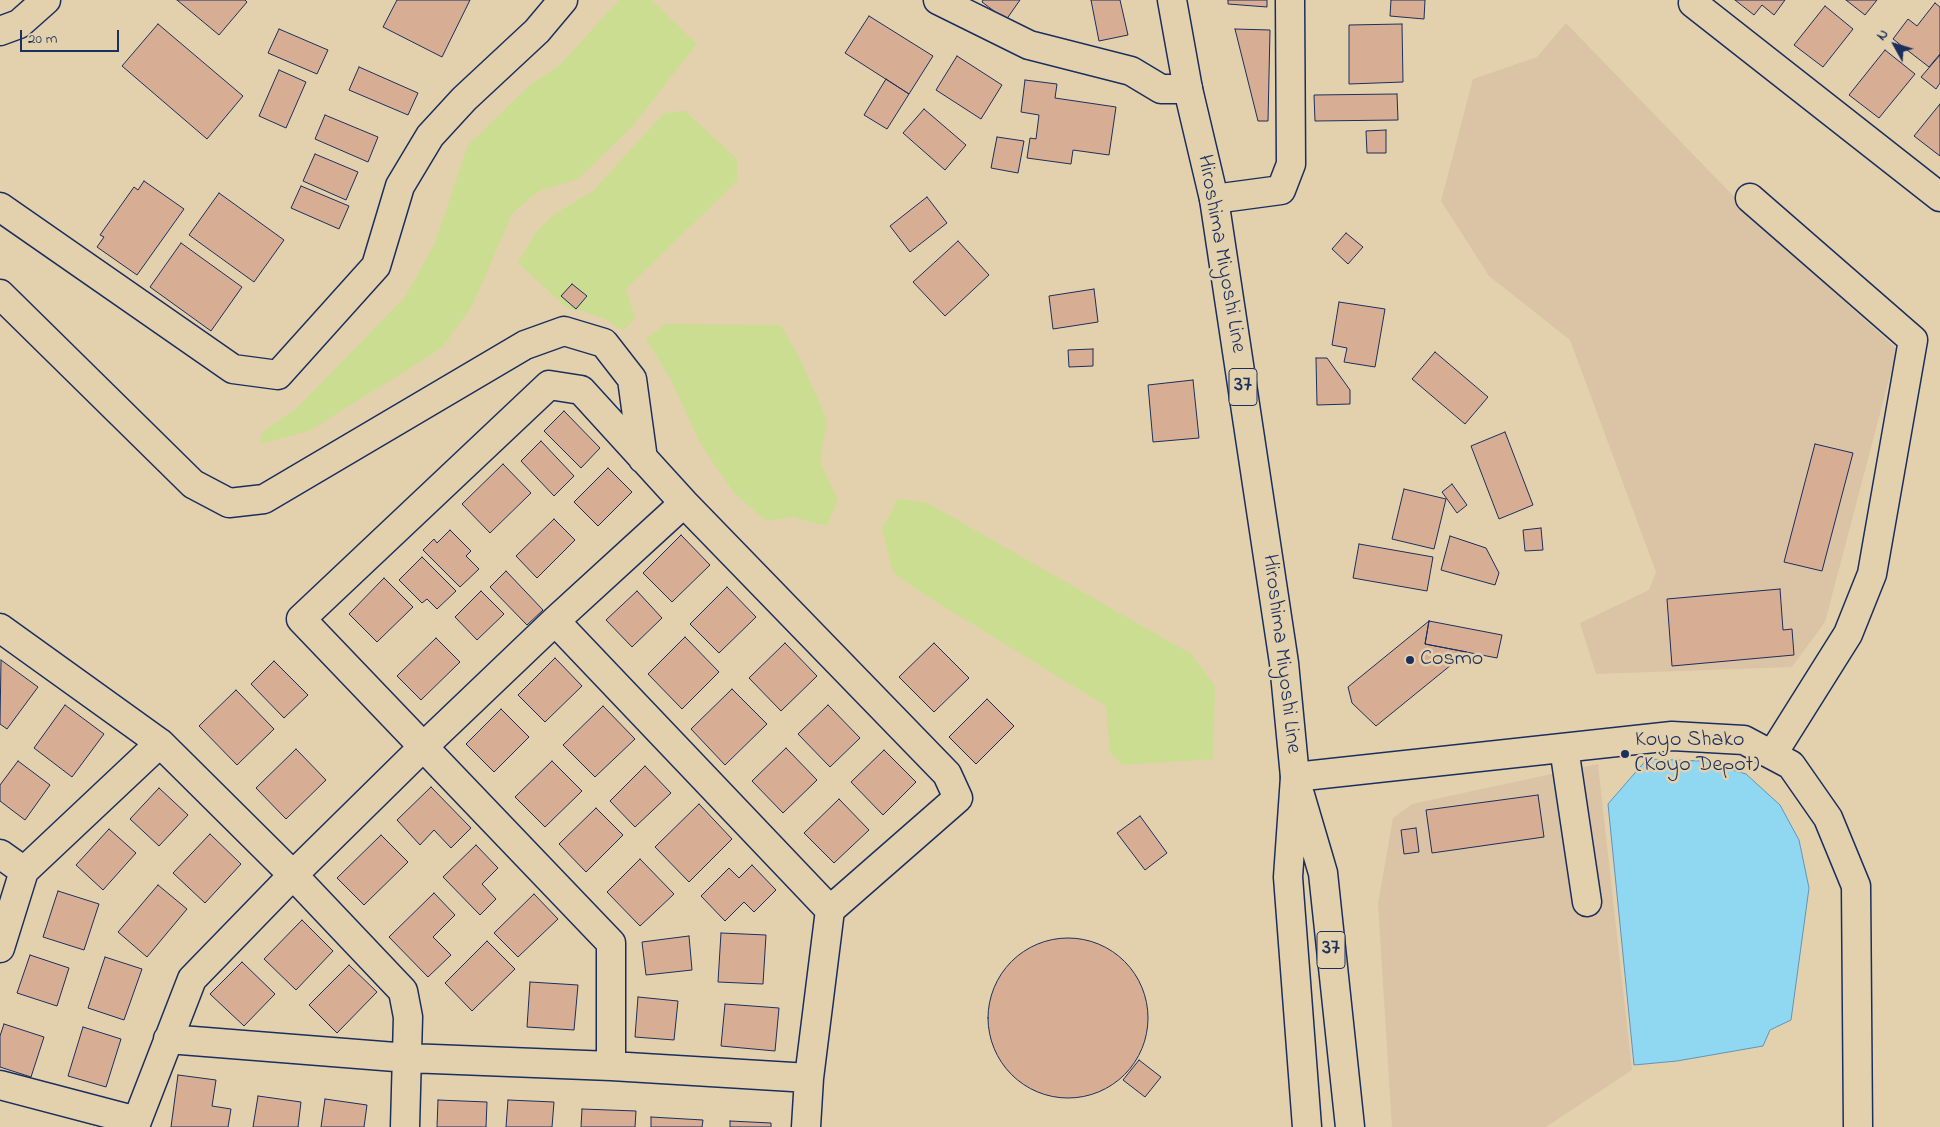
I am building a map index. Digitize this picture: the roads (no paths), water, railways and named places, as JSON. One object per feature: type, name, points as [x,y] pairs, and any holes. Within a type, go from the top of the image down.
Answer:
[{"type":"street","points":[[0,31],[19,24],[46,0]]},
{"type":"street","points":[[0,207],[233,369],[278,375],[376,266],[400,186],[430,136],[464,99],[537,31],[564,0]]},
{"type":"street","points":[[938,0],[1029,45],[1131,71],[1162,89],[1188,88]]},
{"type":"street","name":"Hiroshima Miyoshi Line","points":[[1172,0],[1188,88],[1214,199],[1284,663],[1294,777],[1288,877],[1307,1127]]},
{"type":"street","points":[[1214,199],[1282,190],[1291,164],[1290,0]]},
{"type":"street","points":[[1695,0],[1692,3],[1940,197]]},
{"type":"street","points":[[1750,198],[1913,340],[1872,574],[1848,634],[1772,755]]},
{"type":"street","points":[[0,294],[193,484],[229,503],[264,499],[525,345],[564,331],[604,343],[632,378],[643,458]]},
{"type":"street","points":[[611,1066],[612,943],[302,619],[549,385],[581,390],[684,503],[947,774],[958,798],[830,910],[809,1078],[806,1127]]},
{"type":"street","points":[[0,1085],[136,1121],[192,979],[293,874],[423,747],[684,503]]},
{"type":"street","points":[[555,622],[830,910]]},
{"type":"street","points":[[0,628],[160,743],[293,874],[403,991],[408,1017],[405,1127]]},
{"type":"street","points":[[1294,777],[1672,736],[1744,740],[1791,765],[1828,818],[1856,886],[1858,1127]]},
{"type":"street","points":[[0,948],[24,871],[160,743]]},
{"type":"street","points":[[1564,748],[1587,902]]},
{"type":"street","name":"Hiroshima Miyoshi Line","points":[[1294,777],[1323,873],[1350,1127]]},
{"type":"street","points":[[0,854],[24,871]]},
{"type":"street","points":[[168,1039],[408,1058],[611,1066],[809,1078]]},
{"type":"water","points":[[1647,759],[1701,761],[1746,774],[1780,805],[1799,840],[1809,888],[1791,1020],[1770,1030],[1763,1046],[1677,1061],[1634,1065],[1608,804]]},
{"type":"place","name":"Cosmo","points":[[1410,660]]},
{"type":"place","name":"Koyo Shako (Koyo Depot)","points":[[1625,754]]}]
